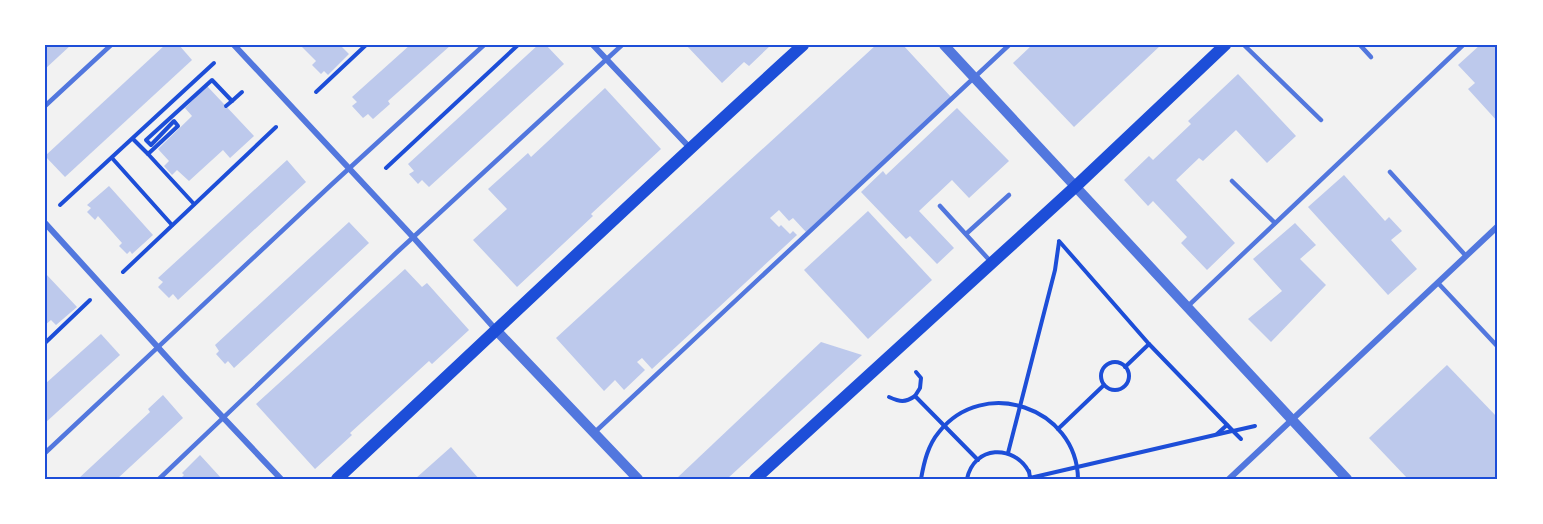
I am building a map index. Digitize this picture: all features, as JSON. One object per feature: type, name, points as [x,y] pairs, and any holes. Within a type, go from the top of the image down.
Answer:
[{"type":"main road","points":[[337,479],[802,45]]},
{"type":"main road","points":[[755,479],[1075,187],[1225,45]]},
{"type":"street","points":[[234,45],[497,331],[638,479]]},
{"type":"street","points":[[593,45],[690,148]]},
{"type":"street","points":[[944,45],[1347,479]]},
{"type":"street","points":[[45,223],[281,479]]},
{"type":"street","points":[[1229,479],[1498,226]]},
{"type":"lane","points":[[45,106],[111,45]]},
{"type":"lane","points":[[45,453],[349,168],[484,45]]},
{"type":"lane","points":[[159,479],[413,237],[622,45]]},
{"type":"lane","points":[[594,433],[1009,45]]},
{"type":"lane","points":[[1244,45],[1321,120]]},
{"type":"lane","points":[[1360,45],[1371,57]]},
{"type":"lane","points":[[1187,307],[1463,45]]},
{"type":"lane","points":[[1390,172],[1466,256]]},
{"type":"lane","points":[[1232,181],[1275,223]]},
{"type":"lane","points":[[966,234],[1009,195]]},
{"type":"lane","points":[[940,206],[992,263]]},
{"type":"lane","points":[[1438,283],[1498,347]]},
{"type":"path","points":[[316,92],[366,45]]},
{"type":"path","points":[[386,168],[518,45]]},
{"type":"path","points":[[60,205],[168,108],[214,63]]},
{"type":"path","points":[[148,154],[178,126],[174,121],[150,145],[146,140],[212,80],[232,101]]},
{"type":"path","points":[[226,106],[242,92]]},
{"type":"path","points":[[168,108],[173,115]]},
{"type":"path","points":[[123,272],[276,127]]},
{"type":"path","points":[[133,139],[194,204]]},
{"type":"path","points":[[112,158],[172,225]]},
{"type":"path","points":[[1008,453],[1055,270],[1059,241],[1149,344],[1241,439]]},
{"type":"path","points":[[45,343],[90,300]]},
{"type":"path","points":[[1125,367],[1149,344]]},
{"type":"path","points":[[1122,364],[1128,370],[1127,384],[1122,388],[1114,390],[1104,385],[1101,375],[1107,365],[1122,364]]},
{"type":"path","points":[[889,397],[900,402],[909,401],[915,396],[920,388],[921,378],[916,372]]},
{"type":"path","points":[[1058,429],[1104,385]]},
{"type":"path","points":[[915,396],[978,460]]},
{"type":"path","points":[[921,479],[932,443],[944,426],[955,417],[977,407],[1003,403],[1039,412],[1058,429],[1072,452],[1078,479]]},
{"type":"path","points":[[1216,435],[1227,425]]},
{"type":"path","points":[[967,479],[971,468],[987,454],[1008,453],[1022,462],[1029,471],[1030,478],[1254,426]]},
{"type":"building","points":[[45,45],[71,45],[45,69]]},
{"type":"building","points":[[165,45],[179,45],[192,60],[65,177],[45,156]]},
{"type":"building","points":[[300,45],[340,45],[349,54],[328,75],[324,71],[321,74],[312,65],[316,61]]},
{"type":"building","points":[[410,45],[451,45],[388,101],[390,104],[373,119],[368,114],[363,118],[352,106],[357,102],[352,97]]},
{"type":"building","points":[[538,45],[546,45],[564,64],[429,187],[422,180],[418,184],[409,174],[414,171],[408,164]]},
{"type":"building","points":[[686,45],[771,45],[749,66],[744,62],[722,83]]},
{"type":"building","points":[[876,45],[903,45],[951,97],[806,232],[793,218],[789,221],[779,210],[770,218],[790,234],[793,231],[797,235],[652,369],[642,358],[637,362],[645,370],[624,390],[615,380],[604,391],[556,338]]},
{"type":"building","points":[[1032,45],[1161,45],[1074,127],[1013,63]]},
{"type":"building","points":[[1480,45],[1498,45],[1498,122],[1468,89],[1475,83],[1458,65]]},
{"type":"building","points":[[1238,74],[1296,136],[1267,163],[1236,130],[1203,161],[1199,158],[1176,180],[1235,243],[1207,270],[1181,243],[1187,237],[1153,201],[1148,206],[1124,180],[1149,156],[1153,160],[1191,124],[1188,121]]},
{"type":"building","points":[[207,86],[254,136],[230,158],[223,150],[189,181],[177,170],[172,175],[164,166],[169,161],[158,149],[192,116],[185,108]]},
{"type":"building","points":[[605,88],[661,149],[517,287],[473,240],[507,209],[488,189],[528,153],[531,157]]},
{"type":"building","points":[[957,108],[1009,161],[969,198],[952,180],[919,211],[954,248],[937,264],[910,236],[906,239],[861,192],[883,171],[886,175]]},
{"type":"building","points":[[287,160],[306,182],[178,300],[173,294],[169,298],[158,287],[163,282],[158,278]]},
{"type":"building","points":[[1344,175],[1385,221],[1389,217],[1402,231],[1391,240],[1417,269],[1388,295],[1308,207]]},
{"type":"building","points":[[109,186],[153,235],[132,254],[130,251],[127,254],[119,246],[122,243],[98,216],[95,220],[87,212],[91,208],[87,205]]},
{"type":"building","points":[[868,211],[932,280],[868,339],[804,270]]},
{"type":"building","points":[[349,222],[369,243],[234,368],[228,361],[225,364],[216,354],[219,351],[215,345]]},
{"type":"building","points":[[1295,223],[1316,245],[1300,259],[1326,285],[1271,342],[1248,319],[1282,291],[1253,259]]},
{"type":"building","points":[[405,269],[422,287],[427,283],[469,330],[432,364],[429,361],[350,433],[352,435],[315,469],[256,404]]},
{"type":"building","points":[[45,273],[77,307],[56,325],[51,320],[45,325]]},
{"type":"building","points":[[101,334],[120,355],[45,423],[45,384]]},
{"type":"building","points":[[821,342],[862,355],[727,479],[677,478]]},
{"type":"building","points":[[1447,365],[1498,418],[1498,479],[1408,479],[1369,438]]},
{"type":"building","points":[[163,395],[183,418],[117,479],[78,479],[150,412],[148,409]]},
{"type":"building","points":[[451,447],[479,479],[415,479]]},
{"type":"building","points":[[200,455],[222,479],[180,479],[184,475],[182,473]]}]
